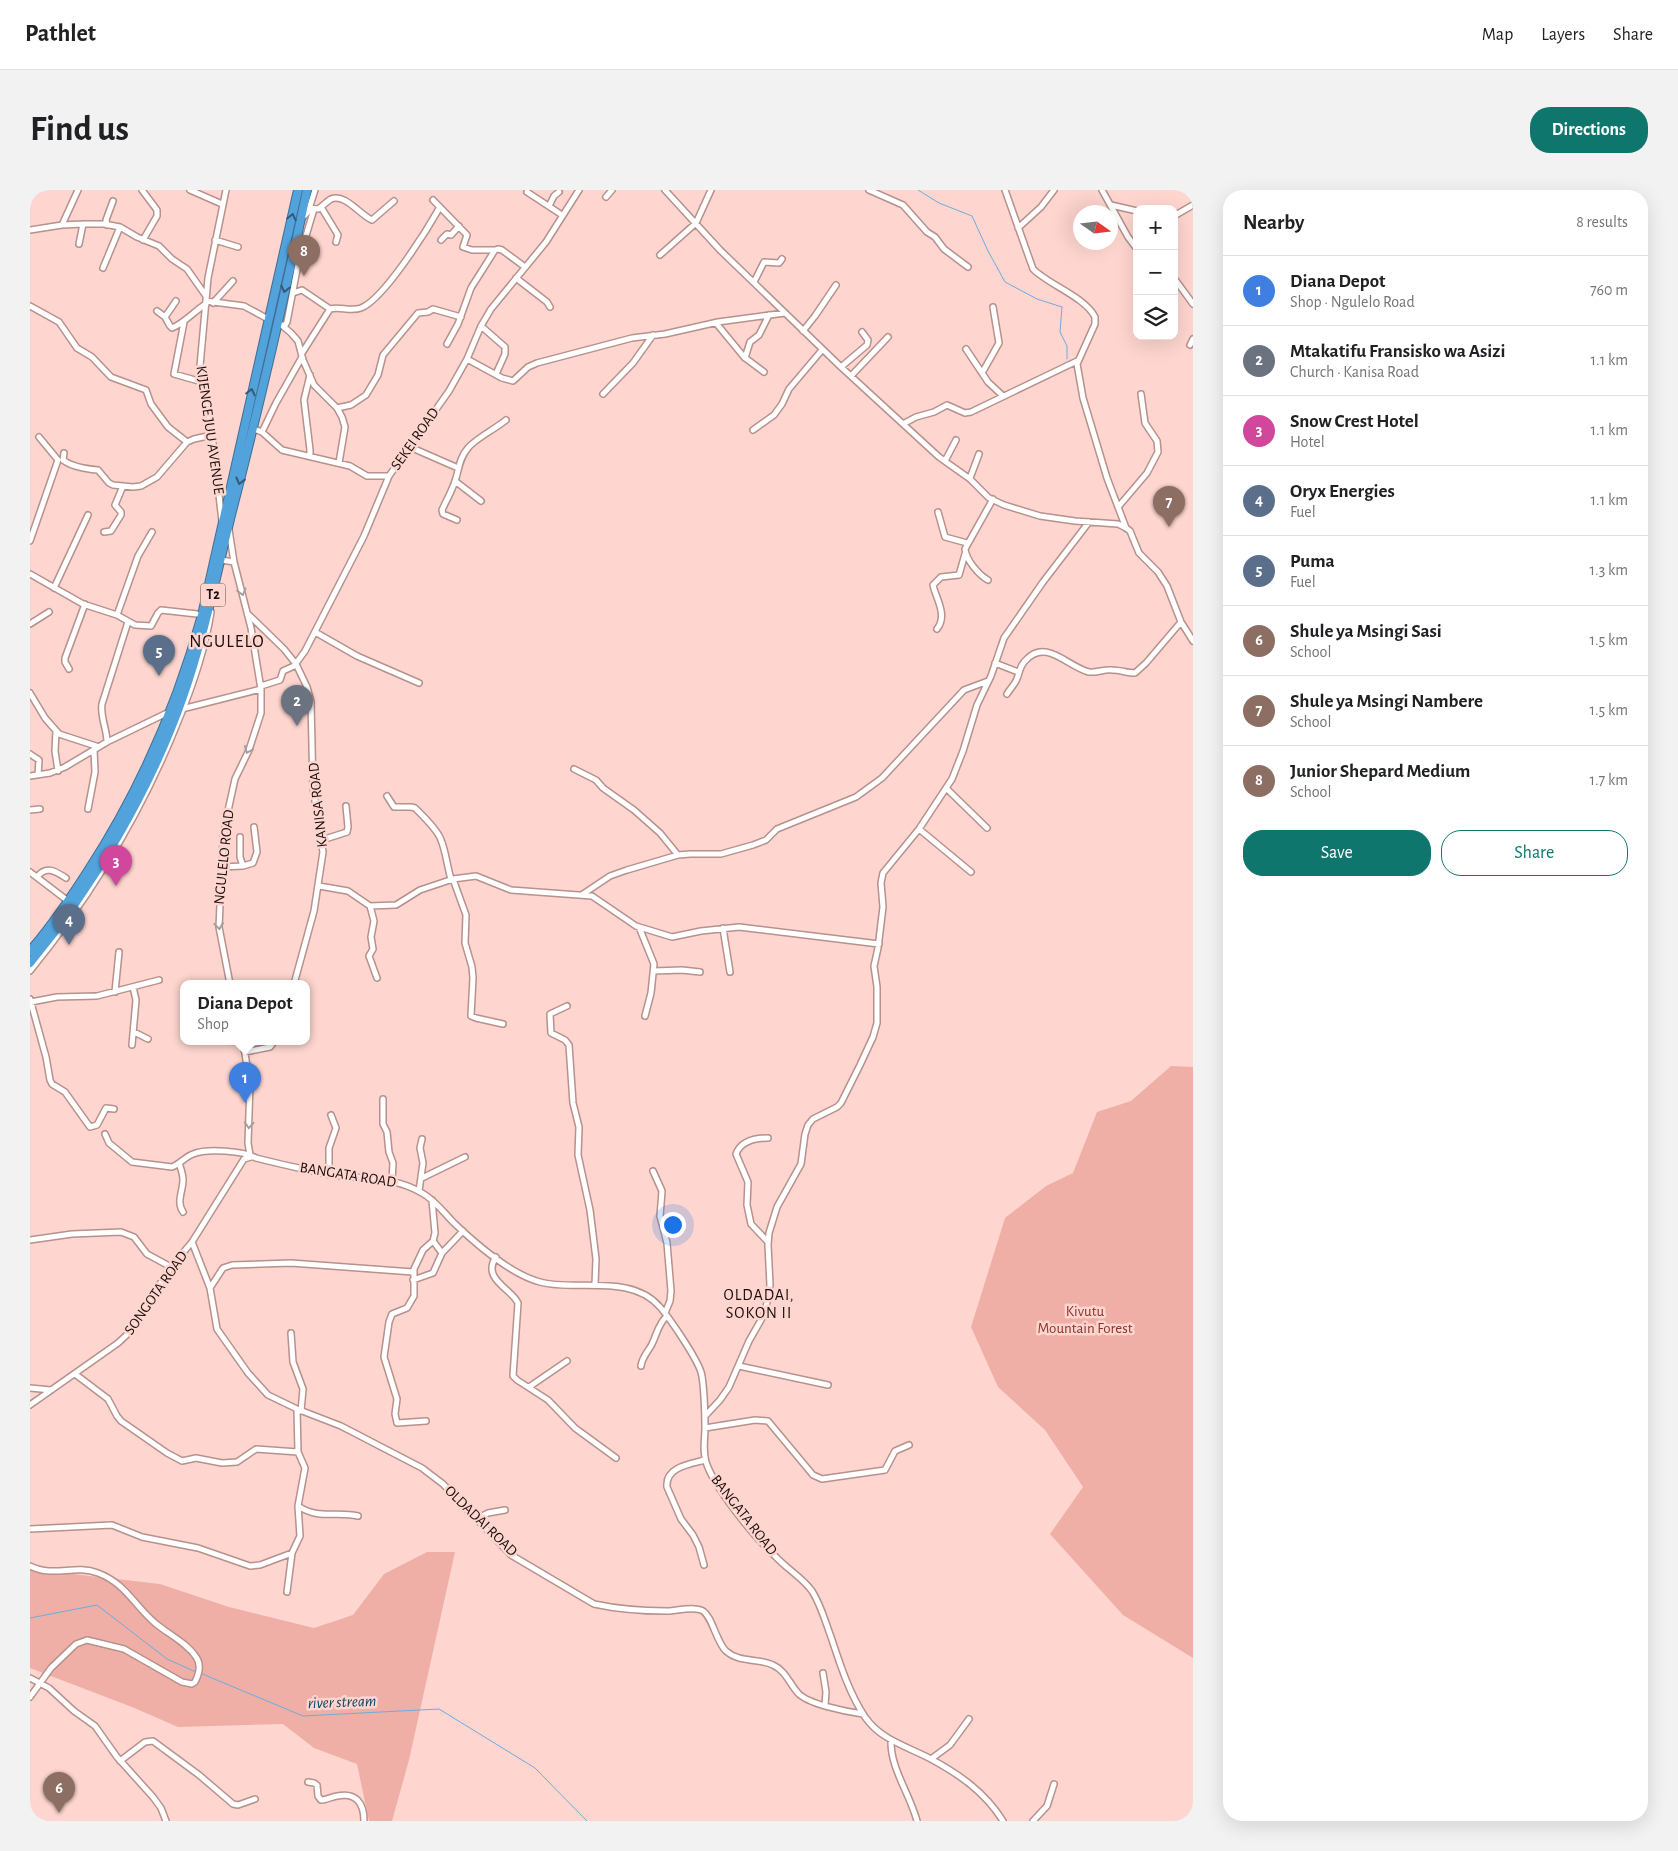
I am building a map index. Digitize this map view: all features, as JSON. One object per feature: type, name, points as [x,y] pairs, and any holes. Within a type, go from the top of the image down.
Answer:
[{"type":"highway","name":"T2","points":[[30,963],[70,912],[123,828],[145,785],[178,709],[190,675],[214,594],[238,448],[298,190]]},
{"type":"highway","name":"T2","points":[[30,951],[68,901],[120,821],[178,709],[225,525],[248,451],[281,325],[301,220],[313,191]]},
{"type":"highway","points":[[244,422],[254,427]]},
{"type":"highway","points":[[238,448],[248,451]]},
{"type":"street","points":[[30,193],[33,190]]},
{"type":"street","points":[[62,225],[78,190]]},
{"type":"street","points":[[142,190],[158,210],[157,216],[143,240]]},
{"type":"street","points":[[190,190],[222,204]]},
{"type":"street","name":"KIJENGE JUU AVENUE","points":[[225,525],[200,361],[206,300],[215,240],[226,190]]},
{"type":"street","name":"SEKEI ROAD","points":[[30,776],[58,770],[99,746],[178,709],[261,687],[279,680],[284,671],[293,668],[315,632],[364,536],[389,476],[449,391],[491,309],[546,242],[580,190]]},
{"type":"street","points":[[606,197],[612,190]]},
{"type":"street","points":[[664,190],[720,250],[822,350],[945,461],[970,478],[993,500],[1040,516],[1118,524],[1126,528],[1130,532],[1139,553],[1158,572],[1167,586],[1181,622],[1193,641]]},
{"type":"street","points":[[660,254],[696,224],[711,190]]},
{"type":"street","points":[[868,190],[903,205],[927,232],[935,237],[944,249],[968,267]]},
{"type":"street","points":[[1005,190],[1033,269],[1087,307],[1095,317],[1095,324],[1077,362],[1083,398],[1126,528]]},
{"type":"street","points":[[1018,228],[1041,207],[1054,190]]},
{"type":"street","points":[[1102,190],[1111,205]]},
{"type":"street","points":[[313,191],[312,209],[287,322],[281,325],[298,340],[302,355],[317,389],[336,408],[342,417],[345,427],[339,463]]},
{"type":"street","points":[[527,192],[562,216]]},
{"type":"street","points":[[549,206],[554,196],[559,192]]},
{"type":"street","points":[[301,220],[312,209],[321,207],[330,200],[339,198],[348,202],[372,220],[394,200]]},
{"type":"street","points":[[433,200],[467,236],[462,246],[464,248],[472,250],[502,250],[525,266]]},
{"type":"street","points":[[107,225],[106,220],[113,201]]},
{"type":"street","points":[[1178,213],[1193,204]]},
{"type":"street","points":[[321,207],[338,235],[336,242]]},
{"type":"street","points":[[292,294],[302,290],[330,309],[362,308],[396,274],[428,229],[440,207]]},
{"type":"street","points":[[1118,207],[1133,210]]},
{"type":"street","points":[[1118,218],[1133,244]]},
{"type":"street","points":[[79,244],[83,224]]},
{"type":"street","points":[[30,229],[83,224],[120,227],[143,240],[160,246],[172,259],[187,269],[206,300],[213,303],[244,306],[268,319]]},
{"type":"street","points":[[441,240],[447,234],[451,235],[459,226]]},
{"type":"street","points":[[103,268],[120,227]]},
{"type":"street","points":[[215,240],[238,247]]},
{"type":"street","points":[[447,344],[461,318],[471,288],[495,250]]},
{"type":"street","points":[[754,282],[764,262],[779,263],[782,259]]},
{"type":"street","points":[[516,278],[547,302],[550,307]]},
{"type":"street","points":[[213,303],[232,281]]},
{"type":"street","points":[[1178,283],[1193,304]]},
{"type":"street","points":[[803,331],[836,285]]},
{"type":"street","points":[[157,311],[165,317],[171,328],[184,322],[206,300]]},
{"type":"street","points":[[165,317],[176,301]]},
{"type":"street","points":[[30,306],[59,322],[78,348],[92,357],[111,377],[146,390],[151,404],[168,426],[187,442]]},
{"type":"street","points":[[982,373],[1000,343],[993,306]]},
{"type":"street","points":[[262,432],[302,355],[330,309]]},
{"type":"street","points":[[336,408],[351,405],[366,396],[378,374],[383,355],[418,313],[434,309],[461,318]]},
{"type":"street","points":[[467,359],[506,380],[513,381],[537,363],[632,338],[785,313]]},
{"type":"street","points":[[745,358],[750,342],[759,335],[769,315]]},
{"type":"street","points":[[184,322],[174,374],[202,382]]},
{"type":"street","points":[[716,323],[745,358],[764,372]]},
{"type":"street","points":[[481,326],[505,347],[505,354],[496,374]]},
{"type":"street","points":[[841,367],[867,345],[868,340],[862,332]]},
{"type":"street","points":[[603,394],[637,358],[653,336]]},
{"type":"street","points":[[851,376],[888,337]]},
{"type":"street","points":[[966,349],[992,386],[1004,396]]},
{"type":"street","points":[[753,430],[774,415],[789,389],[822,350]]},
{"type":"street","points":[[903,424],[947,405],[965,412],[972,412],[1077,362]]},
{"type":"street","points":[[310,375],[304,400],[310,456]]},
{"type":"street","points":[[1119,506],[1147,473],[1158,452],[1156,441],[1145,420],[1141,394]]},
{"type":"street","points":[[457,520],[443,514],[442,510],[455,481],[458,468],[468,448],[506,420]]},
{"type":"street","points":[[254,427],[282,450],[350,466],[367,476],[389,476]]},
{"type":"street","points":[[64,454],[62,460],[87,469],[98,470],[109,483],[137,487],[152,480],[187,442],[212,435]]},
{"type":"street","points":[[30,540],[58,460],[39,437]]},
{"type":"street","points":[[945,461],[956,440]]},
{"type":"street","points":[[410,447],[458,468]]},
{"type":"street","points":[[970,478],[979,454]]},
{"type":"street","points":[[455,481],[481,500]]},
{"type":"street","points":[[104,532],[111,531],[121,515],[121,512],[115,505],[123,486]]},
{"type":"street","points":[[937,630],[942,620],[940,603],[933,585],[941,577],[959,575],[967,543],[993,500]]},
{"type":"street","points":[[938,512],[945,537],[967,543]]},
{"type":"street","points":[[54,588],[88,515]]},
{"type":"street","points":[[705,1416],[729,1387],[766,1307],[770,1285],[768,1242],[775,1211],[801,1164],[808,1125],[813,1119],[841,1103],[873,1037],[877,1023],[878,1007],[874,966],[879,944],[883,905],[881,878],[889,865],[919,829],[957,770],[977,705],[1001,644],[1009,630],[1053,567],[1089,522]]},
{"type":"street","name":"NGULELO ROAD","points":[[225,525],[248,614],[261,687],[261,713],[259,721],[231,792],[226,820],[221,867],[219,927],[229,980]]},
{"type":"street","points":[[117,615],[138,556],[152,532]]},
{"type":"street","points":[[965,554],[978,572],[988,580]]},
{"type":"street","points":[[221,560],[234,562]]},
{"type":"street","points":[[30,574],[85,604],[141,626],[151,626],[161,610],[197,614]]},
{"type":"street","points":[[69,669],[65,658],[85,604]]},
{"type":"street","points":[[30,624],[48,612]]},
{"type":"street","name":"KANISA ROAD","points":[[248,614],[284,649],[296,664],[307,687],[311,702],[313,788],[323,852],[314,911],[295,980]]},
{"type":"street","points":[[107,742],[101,711],[102,704],[128,622]]},
{"type":"street","points":[[1008,694],[1026,659],[1032,654],[1044,652],[1057,655],[1078,668],[1090,672],[1110,669],[1135,673],[1181,622]]},
{"type":"street","points":[[315,632],[357,656],[419,683]]},
{"type":"street","points":[[995,663],[1018,672]]},
{"type":"street","points":[[583,894],[610,876],[678,855],[735,852],[766,840],[780,828],[856,797],[882,778],[964,690],[988,681]]},
{"type":"street","points":[[30,693],[32,702],[56,731],[66,738],[99,746]]},
{"type":"street","points":[[30,971],[67,924],[118,845],[147,792],[178,709]]},
{"type":"street","points":[[56,731],[55,751],[58,770]]},
{"type":"street","points":[[88,809],[95,772],[94,750]]},
{"type":"street","points":[[30,754],[39,761],[38,775]]},
{"type":"street","points":[[574,770],[596,780],[603,788],[634,810],[660,833],[678,855]]},
{"type":"street","points":[[946,788],[987,828]]},
{"type":"street","points":[[387,796],[394,807],[415,808],[442,840],[452,879],[466,915],[465,943],[473,978],[471,1016],[503,1024]]},
{"type":"street","points":[[322,840],[347,832],[346,806]]},
{"type":"street","points":[[30,810],[40,809]]},
{"type":"street","points":[[221,867],[251,864],[256,856],[257,845],[254,826]]},
{"type":"street","points":[[919,829],[971,872]]},
{"type":"street","points":[[240,837],[240,857],[243,866]]},
{"type":"street","points":[[37,877],[41,872],[48,870],[57,872],[66,878]]},
{"type":"street","points":[[30,872],[68,901]]},
{"type":"street","points":[[319,886],[348,891],[370,906],[399,904],[417,891],[452,879],[476,876],[510,890],[564,895],[583,894],[597,898],[639,928],[672,937],[723,928],[743,927],[879,944]]},
{"type":"street","points":[[370,906],[374,921],[370,937],[373,949],[369,956],[376,978]]},
{"type":"street","points":[[639,928],[652,959],[654,971],[646,1016]]},
{"type":"street","points":[[723,928],[730,972]]},
{"type":"street","points":[[115,992],[119,952]]},
{"type":"street","points":[[654,971],[682,970],[700,972]]},
{"type":"street","points":[[114,1109],[105,1109],[97,1125],[90,1127],[65,1092],[52,1084],[31,1000],[98,996],[159,980]]},
{"type":"street","points":[[132,987],[136,1000],[132,1045]]},
{"type":"street","points":[[567,1006],[550,1014],[550,1029],[552,1034],[565,1040],[569,1045],[574,1102],[579,1127],[578,1155],[590,1210],[596,1259],[595,1284]]},
{"type":"street","points":[[134,1032],[148,1039]]},
{"type":"street","points":[[244,1045],[250,1084],[248,1143],[252,1156]]},
{"type":"street","points":[[246,1052],[270,1047],[272,1045]]},
{"type":"street","points":[[383,1099],[383,1124],[387,1132],[393,1162],[392,1181]]},
{"type":"street","points":[[329,1174],[329,1148],[336,1128],[331,1115]]},
{"type":"street","points":[[106,1134],[109,1143],[132,1162],[159,1164],[169,1167],[179,1163],[183,1179],[180,1201],[180,1208],[183,1212]]},
{"type":"street","points":[[768,1138],[754,1139],[740,1146],[736,1154],[748,1182],[747,1205],[751,1224],[768,1242]]},
{"type":"street","points":[[419,1191],[422,1178],[423,1159],[420,1148],[422,1139]]},
{"type":"street","name":"BANGATA ROAD","points":[[179,1163],[191,1155],[206,1151],[252,1156],[329,1174],[370,1177],[392,1181],[419,1191],[432,1200],[463,1231],[515,1271],[540,1282],[564,1285],[595,1284],[628,1289],[654,1300],[666,1314],[700,1371],[705,1416],[705,1460],[710,1471],[729,1500],[758,1537],[776,1558],[805,1582],[813,1593],[850,1688],[863,1714],[876,1732],[931,1759],[978,1790],[1004,1821]]},
{"type":"street","name":"SONGOTA ROAD","points":[[30,1405],[118,1343],[133,1330],[172,1267],[192,1242],[244,1159],[252,1156]]},
{"type":"street","points":[[422,1178],[466,1157]]},
{"type":"street","points":[[640,1366],[666,1314],[671,1291],[667,1243],[660,1216],[662,1191],[653,1170]]},
{"type":"street","points":[[426,1420],[396,1423],[397,1399],[384,1357],[390,1318],[396,1312],[407,1308],[413,1298],[413,1272],[423,1250],[432,1240],[436,1227],[432,1200]]},
{"type":"street","points":[[413,1280],[433,1273],[442,1253],[463,1231]]},
{"type":"street","points":[[30,1240],[72,1234],[121,1232],[134,1237],[147,1254],[172,1267]]},
{"type":"street","points":[[432,1240],[442,1253]]},
{"type":"street","name":"OLDADAI ROAD","points":[[192,1242],[210,1288],[217,1329],[231,1350],[268,1395],[299,1410],[341,1426],[422,1468],[444,1484],[511,1554],[594,1604],[668,1611],[694,1608],[704,1612],[726,1652],[739,1658],[774,1665],[785,1674],[802,1697],[845,1711],[863,1714]]},
{"type":"street","points":[[496,1257],[492,1265],[496,1279],[502,1287],[516,1298],[518,1303],[513,1376],[553,1404],[575,1428],[616,1458]]},
{"type":"street","points":[[210,1288],[223,1268],[232,1265],[291,1263],[413,1272]]},
{"type":"street","points":[[287,1592],[292,1553],[300,1536],[298,1506],[305,1471],[298,1452],[299,1410],[303,1389],[293,1362],[291,1333]]},
{"type":"street","points":[[529,1387],[567,1361]]},
{"type":"street","points":[[738,1366],[828,1385]]},
{"type":"street","points":[[75,1374],[108,1399],[121,1421],[180,1460],[196,1458],[228,1463],[240,1460],[256,1449],[298,1452]]},
{"type":"street","points":[[30,1388],[52,1390]]},
{"type":"street","points":[[705,1428],[755,1420],[768,1421],[813,1475],[822,1479],[885,1470],[895,1451],[909,1445]]},
{"type":"street","points":[[704,1565],[700,1547],[693,1534],[681,1519],[666,1481],[667,1477],[674,1470],[705,1460]]},
{"type":"street","points":[[298,1506],[325,1516],[345,1514],[358,1516]]},
{"type":"street","points":[[476,1518],[488,1513],[506,1510]]},
{"type":"street","points":[[30,1528],[112,1525],[142,1538],[198,1548],[250,1566],[260,1565],[292,1553]]},
{"type":"street","points":[[30,1566],[46,1572],[84,1570],[109,1578],[133,1598],[153,1622],[196,1656],[199,1663],[199,1673],[195,1682],[192,1684],[182,1682],[124,1649],[87,1640],[76,1644],[51,1668],[30,1696]]},
{"type":"street","points":[[823,1673],[826,1692],[825,1705]]},
{"type":"street","points":[[30,1678],[39,1682],[95,1726],[120,1761],[153,1797],[161,1808],[166,1821]]},
{"type":"street","points":[[931,1759],[950,1745],[970,1719]]},
{"type":"street","points":[[891,1740],[891,1750],[896,1768],[914,1809],[917,1821]]},
{"type":"street","points":[[120,1761],[145,1742],[151,1741],[199,1775],[233,1804],[238,1805],[256,1799]]},
{"type":"street","points":[[308,1782],[317,1785],[318,1796],[321,1800],[341,1796],[358,1800],[362,1806],[364,1821]]},
{"type":"street","points":[[1033,1821],[1047,1806],[1054,1784]]},
{"type":"green space","name":"Kivutu Mountain Forest","points":[[1171,1066],[1193,1067],[1193,1658],[1123,1615],[1050,1534],[1083,1487],[1045,1430],[998,1387],[971,1327],[1005,1218],[1046,1186],[1073,1173],[1097,1112],[1131,1101]]},
{"type":"green space","points":[[427,1552],[455,1552],[409,1760],[392,1821],[369,1821],[357,1764],[314,1748],[283,1724],[178,1727],[132,1707],[30,1668],[30,1565],[38,1570],[160,1584],[229,1607],[314,1628],[353,1615],[384,1574]]},
{"type":"waterway","points":[[918,190],[939,203],[972,216],[1005,282],[1037,299],[1062,307],[1060,332],[1067,346],[1067,359]]},
{"type":"waterway","name":"river stream","points":[[30,1618],[97,1605],[167,1659],[196,1672]]},
{"type":"waterway","name":"river stream","points":[[200,1673],[303,1716],[439,1709],[535,1768],[587,1821]]},
{"type":"place","name":"Junior Shepard Medium","points":[[304,276]]},
{"type":"place","name":"Shule ya Msingi Nambere","points":[[1169,527]]},
{"type":"place","name":"Puma","points":[[159,676]]},
{"type":"place","name":"Mtakatifu Fransisko wa Asizi","points":[[297,726]]},
{"type":"place","name":"Snow Crest Hotel","points":[[116,886]]},
{"type":"place","name":"Oryx Energies","points":[[69,945]]},
{"type":"place","name":"Diana Depot","points":[[245,1103]]},
{"type":"place","name":"Shule ya Msingi Sasi","points":[[59,1813]]},
{"type":"district","name":"NGULELO","points":[[227,642]]},
{"type":"district","name":"OLDADAI, SOKON II","points":[[759,1304]]}]
